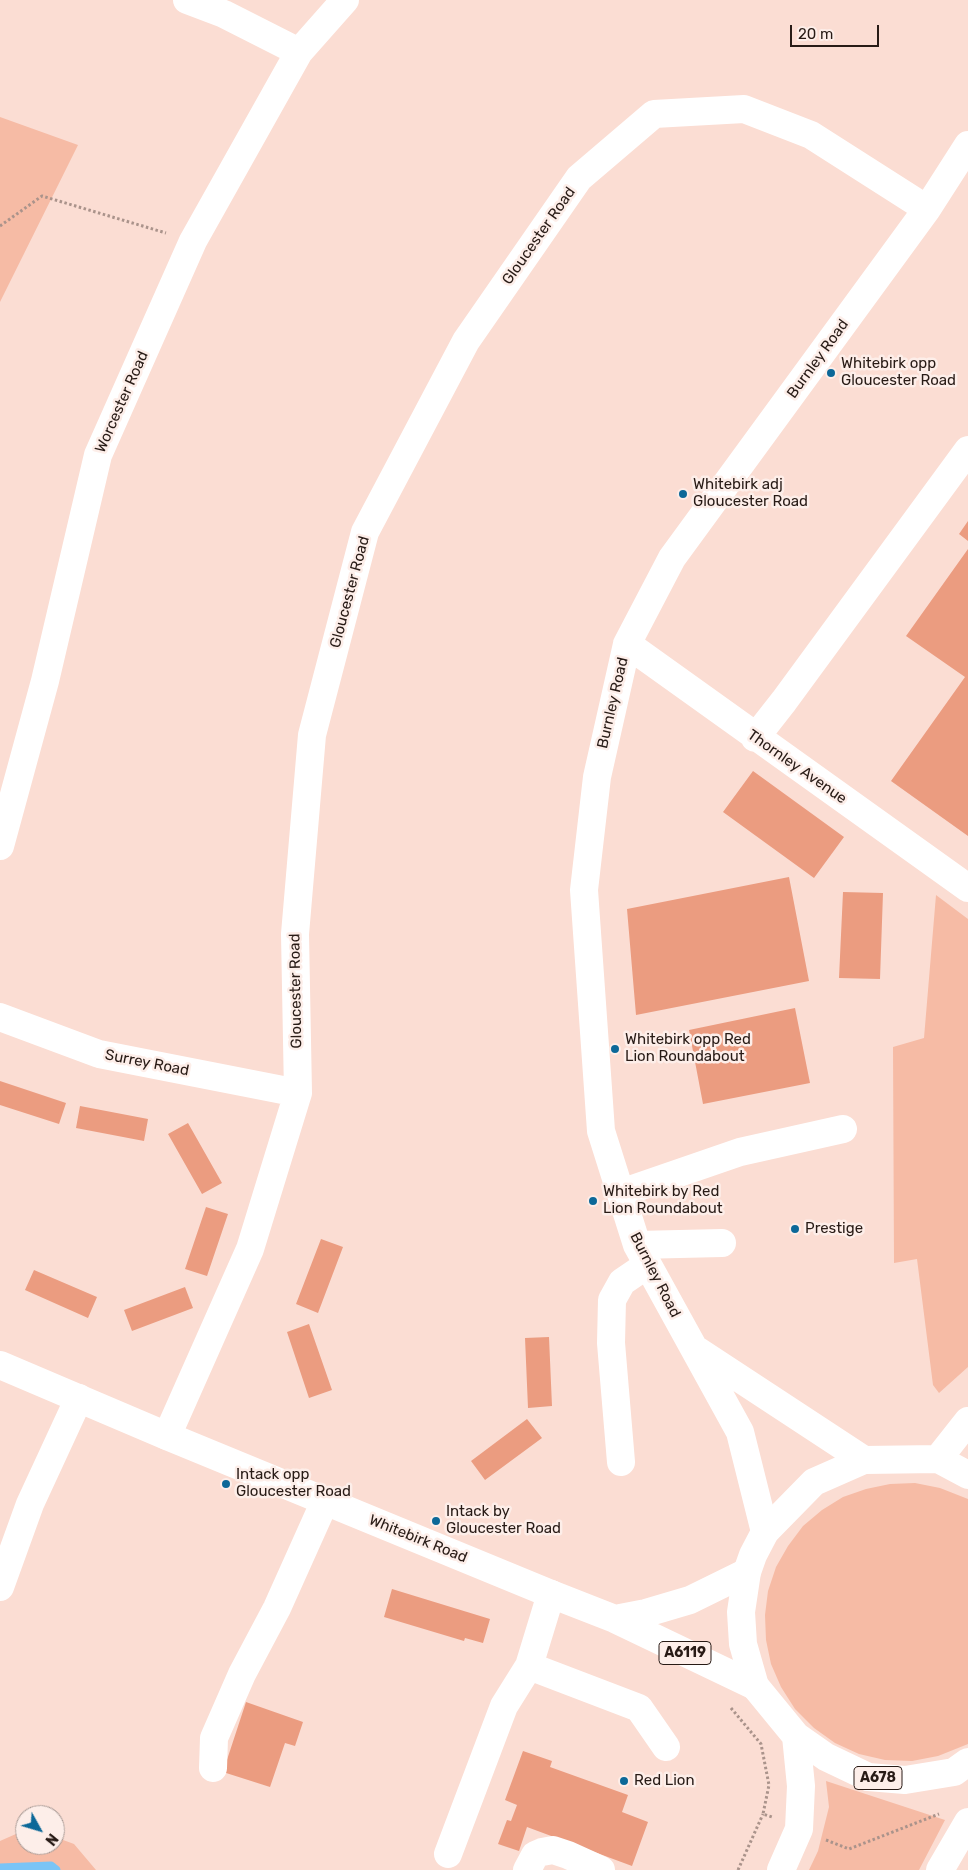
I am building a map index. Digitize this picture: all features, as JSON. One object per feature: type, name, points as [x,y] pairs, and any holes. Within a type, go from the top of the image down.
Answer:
[{"type":"main road","points":[[187,0],[224,14],[299,52]]},
{"type":"main road","name":"Worcester Road","points":[[0,846],[45,681],[98,455],[193,241],[299,52],[344,0]]},
{"type":"main road","name":"Gloucester Road","points":[[168,1436],[250,1249],[298,1093],[295,934],[312,735],[365,532],[466,341],[579,178],[654,114],[744,109],[812,135],[927,209]]},
{"type":"main road","name":"Burnley Road","points":[[765,1532],[740,1432],[642,1255],[601,1131],[584,890],[597,777],[627,644],[672,558],[927,209],[968,145]]},
{"type":"main road","points":[[755,738],[968,450]]},
{"type":"main road","name":"Thornley Avenue","points":[[627,644],[755,738],[968,888]]},
{"type":"main road","name":"Surrey Road","points":[[0,1017],[99,1054],[298,1093]]},
{"type":"main road","points":[[621,1193],[740,1152],[843,1130]]},
{"type":"main road","points":[[621,1462],[611,1343],[612,1300],[622,1282],[642,1255],[722,1243]]},
{"type":"main road","name":"Burnley Road","points":[[692,1347],[864,1460]]},
{"type":"main road","name":"Whitebirk Road","points":[[0,1365],[325,1501],[615,1619],[755,1686]]},
{"type":"main road","points":[[0,1587],[30,1504],[79,1398]]},
{"type":"main road","points":[[938,1459],[968,1421]]},
{"type":"main road","name":"A678","points":[[968,1475],[938,1459],[864,1460],[814,1482],[765,1532],[747,1572],[741,1612],[742,1644],[755,1686],[796,1736],[826,1757],[868,1777],[905,1780],[954,1772],[968,1762]]},
{"type":"main road","points":[[213,1768],[214,1738],[242,1674],[277,1608],[325,1501]]},
{"type":"main road","points":[[615,1619],[646,1613],[690,1600],[747,1572]]},
{"type":"main road","points":[[448,1854],[504,1706],[529,1666],[551,1594]]},
{"type":"main road","points":[[529,1666],[639,1708],[666,1747]]},
{"type":"main road","points":[[781,1870],[799,1829],[801,1786],[796,1736]]},
{"type":"main road","points":[[940,1870],[968,1822]]},
{"type":"main road","points":[[527,1870],[535,1856],[542,1852],[553,1850],[601,1870]]},
{"type":"path","points":[[0,226],[42,196],[193,241]]},
{"type":"path","points":[[729,1706],[760,1744],[769,1785],[763,1814],[738,1870]]},
{"type":"path","points":[[763,1814],[849,1849],[942,1813]]},
{"type":"shaded area","points":[[0,117],[78,145],[0,302]]},
{"type":"shaded area","points":[[936,895],[968,919],[968,1367],[939,1393],[933,1385],[917,1259],[894,1263],[893,1047],[924,1038]]},
{"type":"shaded area","points":[[915,1483],[940,1488],[968,1499],[968,1744],[938,1756],[912,1761],[885,1760],[859,1754],[835,1743],[814,1728],[795,1709],[781,1687],[771,1664],[766,1640],[765,1615],[768,1591],[776,1567],[788,1546],[803,1526],[822,1510],[843,1497],[866,1489],[890,1484]]},
{"type":"shaded area","points":[[826,1781],[945,1820],[919,1870],[809,1870],[818,1851],[829,1807]]},
{"type":"shaded area","points":[[15,1834],[15,1855],[65,1855],[65,1841],[74,1844],[96,1870],[0,1870],[0,1841]]},
{"type":"building","points":[[968,521],[968,541],[959,534]]},
{"type":"building","points":[[968,549],[968,836],[891,781],[965,677],[906,636]]},
{"type":"building","points":[[753,771],[844,837],[814,878],[723,812]]},
{"type":"building","points":[[789,877],[809,981],[636,1015],[627,909]]},
{"type":"building","points":[[843,892],[883,893],[880,979],[839,978]]},
{"type":"building","points":[[795,1008],[810,1083],[703,1104],[689,1030]]},
{"type":"building","points":[[0,1081],[66,1103],[59,1124],[0,1105]]},
{"type":"building","points":[[80,1106],[148,1119],[144,1141],[76,1128]]},
{"type":"building","points":[[188,1123],[222,1183],[202,1194],[168,1134]]},
{"type":"building","points":[[206,1207],[228,1214],[207,1276],[185,1269]]},
{"type":"building","points":[[321,1239],[343,1247],[318,1313],[296,1304]]},
{"type":"building","points":[[34,1270],[97,1297],[88,1318],[25,1290]]},
{"type":"building","points":[[185,1287],[193,1308],[132,1331],[124,1310]]},
{"type":"building","points":[[309,1324],[332,1390],[309,1398],[287,1332]]},
{"type":"building","points":[[549,1337],[552,1406],[528,1408],[525,1338]]},
{"type":"building","points":[[527,1419],[542,1438],[485,1480],[471,1461]]},
{"type":"building","points":[[392,1589],[490,1619],[483,1643],[465,1638],[464,1641],[384,1617]]},
{"type":"building","points":[[246,1702],[303,1722],[295,1746],[285,1743],[270,1787],[223,1772]]},
{"type":"building","points":[[523,1751],[552,1761],[550,1767],[628,1795],[622,1812],[648,1822],[632,1866],[527,1827],[519,1851],[498,1844],[507,1820],[511,1821],[517,1805],[505,1800]]},
{"type":"waterway","points":[[0,1868],[51,1866],[56,1870]]},
{"type":"place","name":"Whitebirk opp Gloucester Road","points":[[831,373]]},
{"type":"place","name":"Whitebirk adj Gloucester Road","points":[[683,494]]},
{"type":"place","name":"Whitebirk opp Red Lion Roundabout","points":[[615,1049]]},
{"type":"place","name":"Whitebirk by Red Lion Roundabout","points":[[593,1201]]},
{"type":"place","name":"Prestige","points":[[795,1229]]},
{"type":"place","name":"Intack opp Gloucester Road","points":[[226,1484]]},
{"type":"place","name":"Intack by Gloucester Road","points":[[436,1521]]},
{"type":"place","name":"Red Lion","points":[[624,1781]]}]
